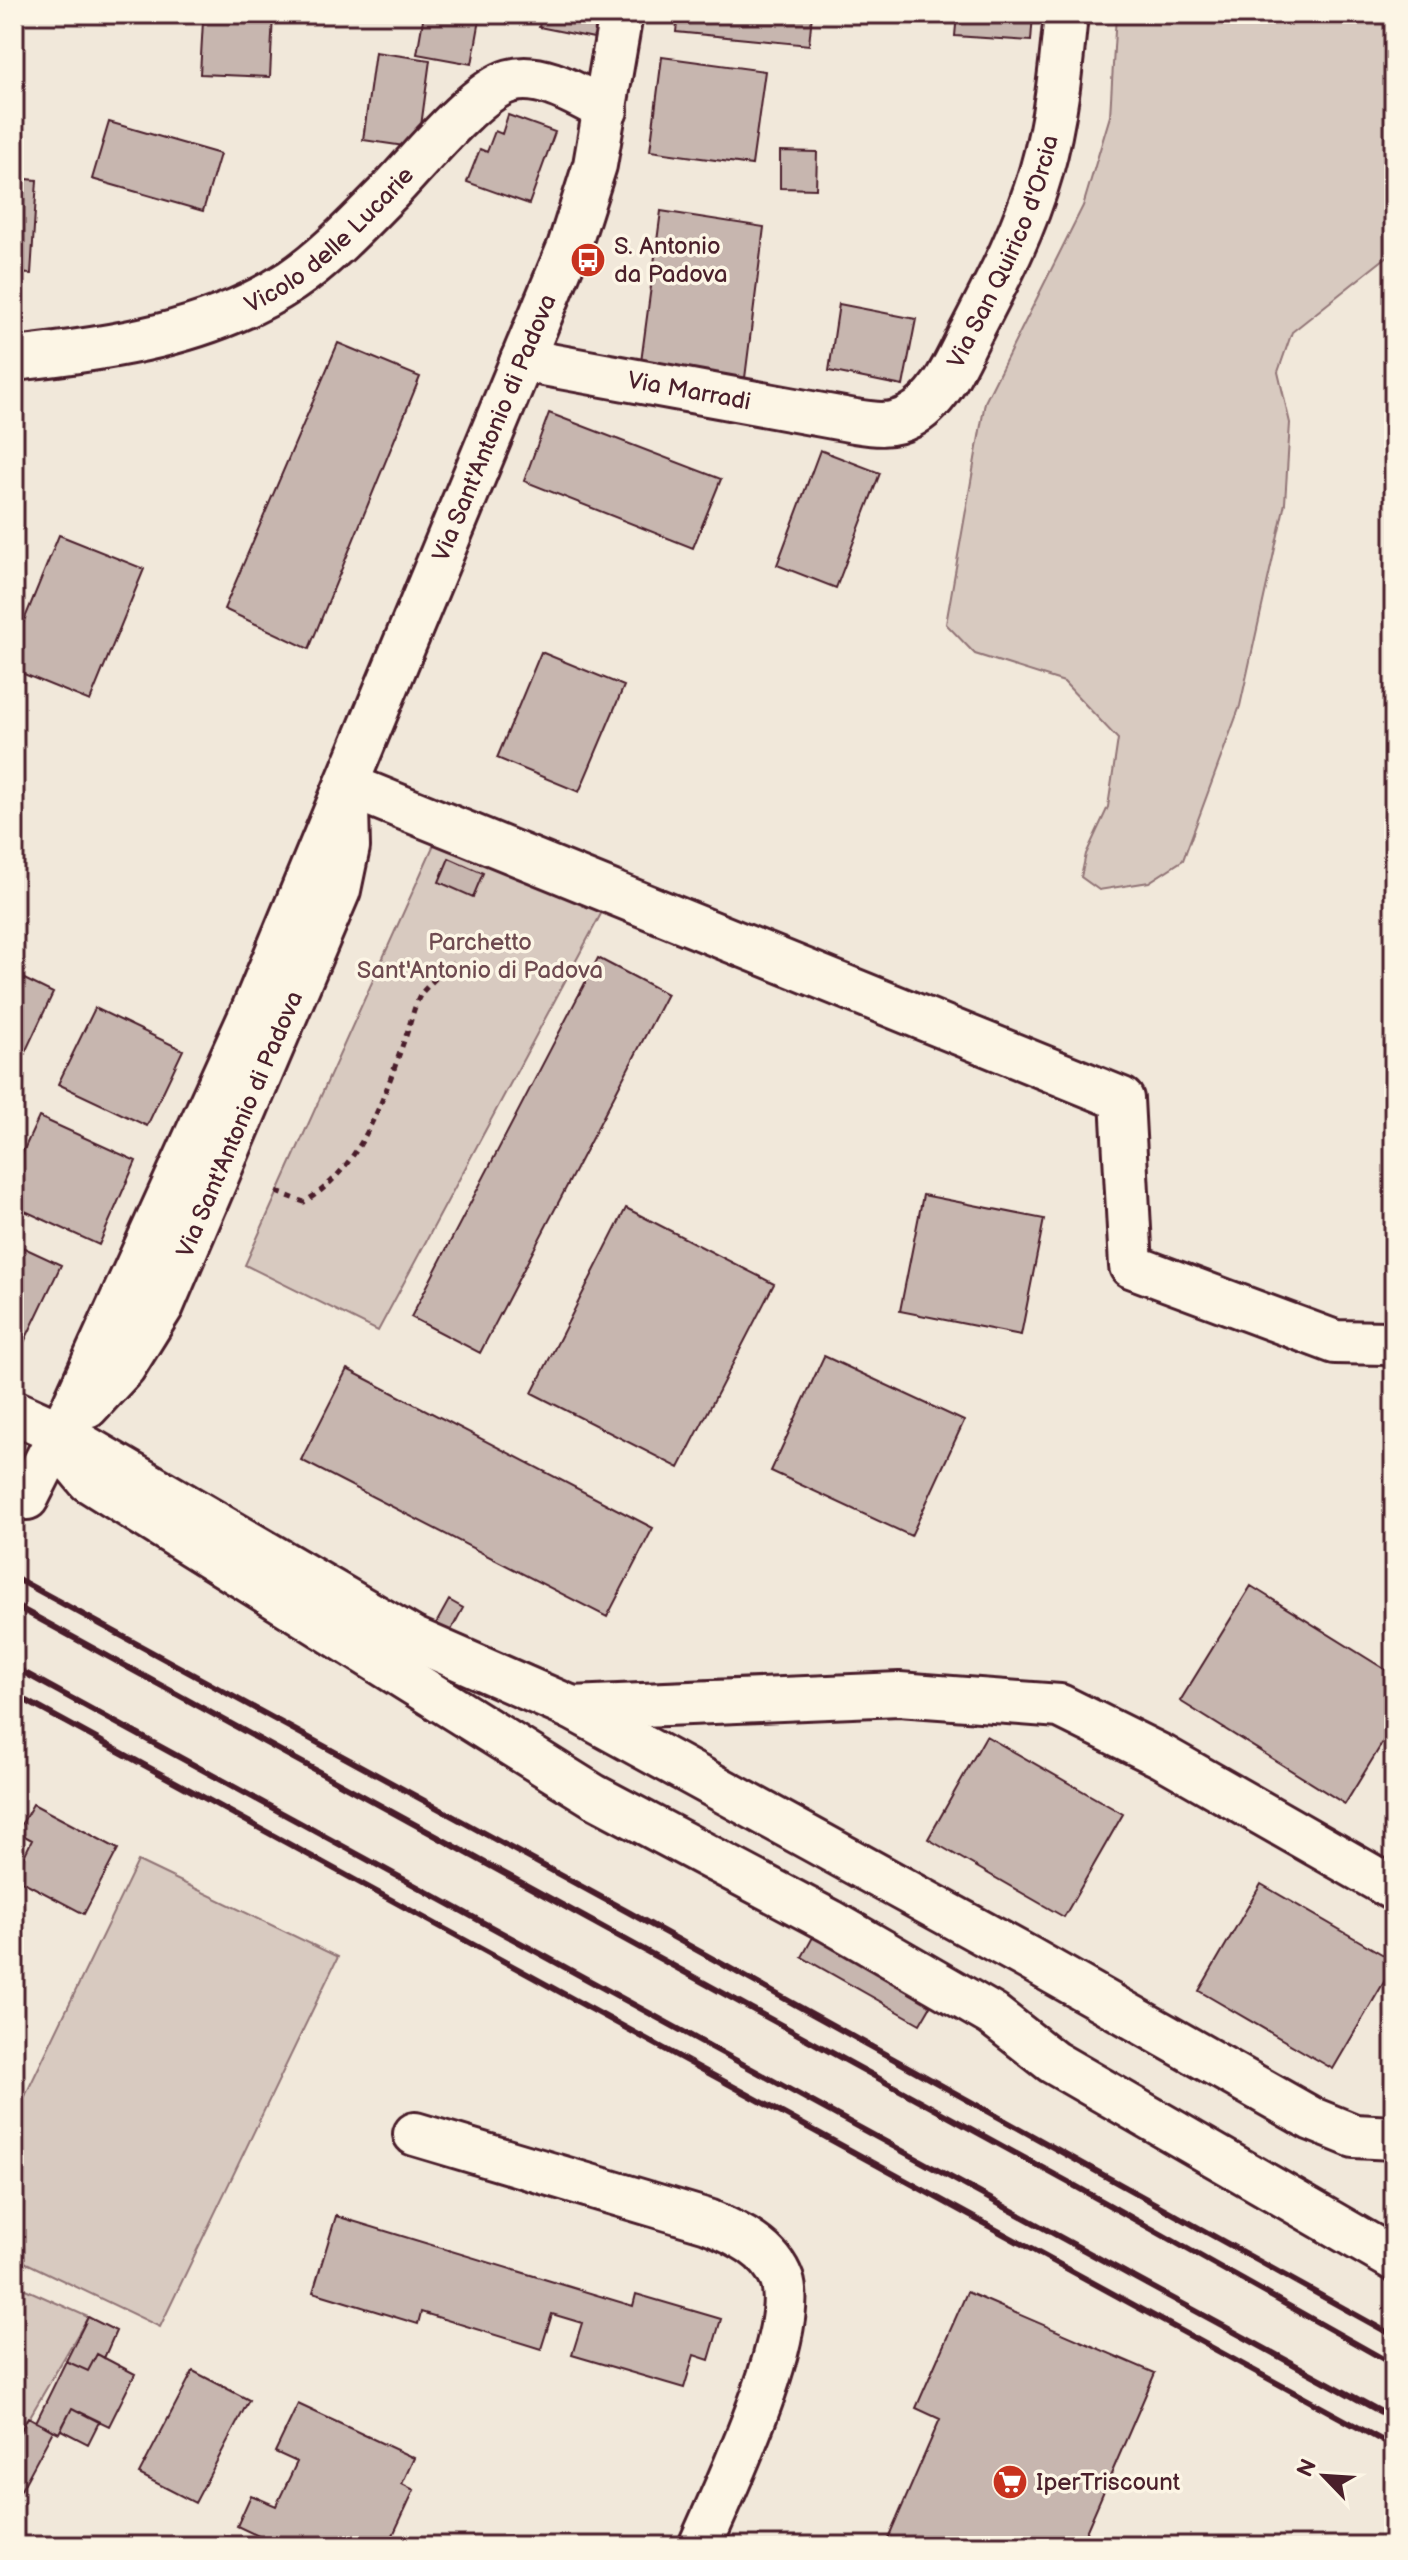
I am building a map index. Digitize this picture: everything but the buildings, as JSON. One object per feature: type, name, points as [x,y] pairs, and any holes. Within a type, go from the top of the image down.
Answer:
[{"type":"street","name":"Via Sant'Antonio di Padova","points":[[27,1498],[61,1433],[234,1056],[579,219],[595,165],[621,14]]},
{"type":"street","name":"Via San Quirico d'Orcia","points":[[855,421],[889,424],[912,416],[927,404],[948,377],[988,301],[1022,225],[1044,163],[1056,100],[1066,14]]},
{"type":"street","name":"Vicolo delle Lucarie","points":[[14,359],[78,352],[151,337],[211,319],[275,291],[314,264],[468,110],[506,82],[522,79],[541,81],[606,110]]},
{"type":"street","name":"Via Marradi","points":[[522,360],[855,421]]},
{"type":"street","points":[[347,785],[1122,1099],[1131,1266],[1335,1342],[1387,1343],[1394,1346]]},
{"type":"street","points":[[14,1412],[61,1433],[412,1638],[572,1708],[1028,1958],[1312,2119],[1354,2136],[1394,2138]]},
{"type":"street","points":[[61,1433],[69,1457],[89,1481],[594,1796],[844,1928],[993,2015],[1053,2062],[1394,2259]]},
{"type":"street","points":[[572,1708],[899,1694],[1060,1706],[1163,1757],[1394,1889]]},
{"type":"street","points":[[415,2134],[708,2221],[745,2239],[774,2264],[783,2282],[784,2301],[776,2352],[743,2446],[700,2546]]},
{"type":"path","points":[[277,1192],[304,1202],[323,1191],[360,1146],[377,1115],[421,995],[457,959]]},
{"type":"green space","points":[[1116,14],[1394,14],[1394,251],[1292,332],[1278,372],[1290,423],[1285,503],[1240,706],[1183,860],[1149,882],[1099,890],[1081,877],[1086,854],[1108,807],[1118,739],[1064,682],[975,654],[946,624],[985,402],[1083,206],[1110,116]]},
{"type":"green space","name":"Parchetto Sant'Antonio di Padova","points":[[435,842],[602,912],[378,1331],[245,1265]]},
{"type":"green space","points":[[138,1861],[338,1957],[160,2327],[14,2257],[14,2119]]},
{"type":"green space","points":[[14,2284],[88,2317],[14,2444]]},
{"type":"railway","points":[[14,1577],[630,1913],[1394,2336]]},
{"type":"railway","points":[[14,1605],[1068,2182],[1394,2365]]},
{"type":"railway","points":[[14,1667],[1394,2419]]},
{"type":"railway","points":[[14,1694],[1394,2447]]},
{"type":"place","name":"S. Antonio da Padova","points":[[588,260]]},
{"type":"place","name":"IperTriscount","points":[[1010,2482]]}]
